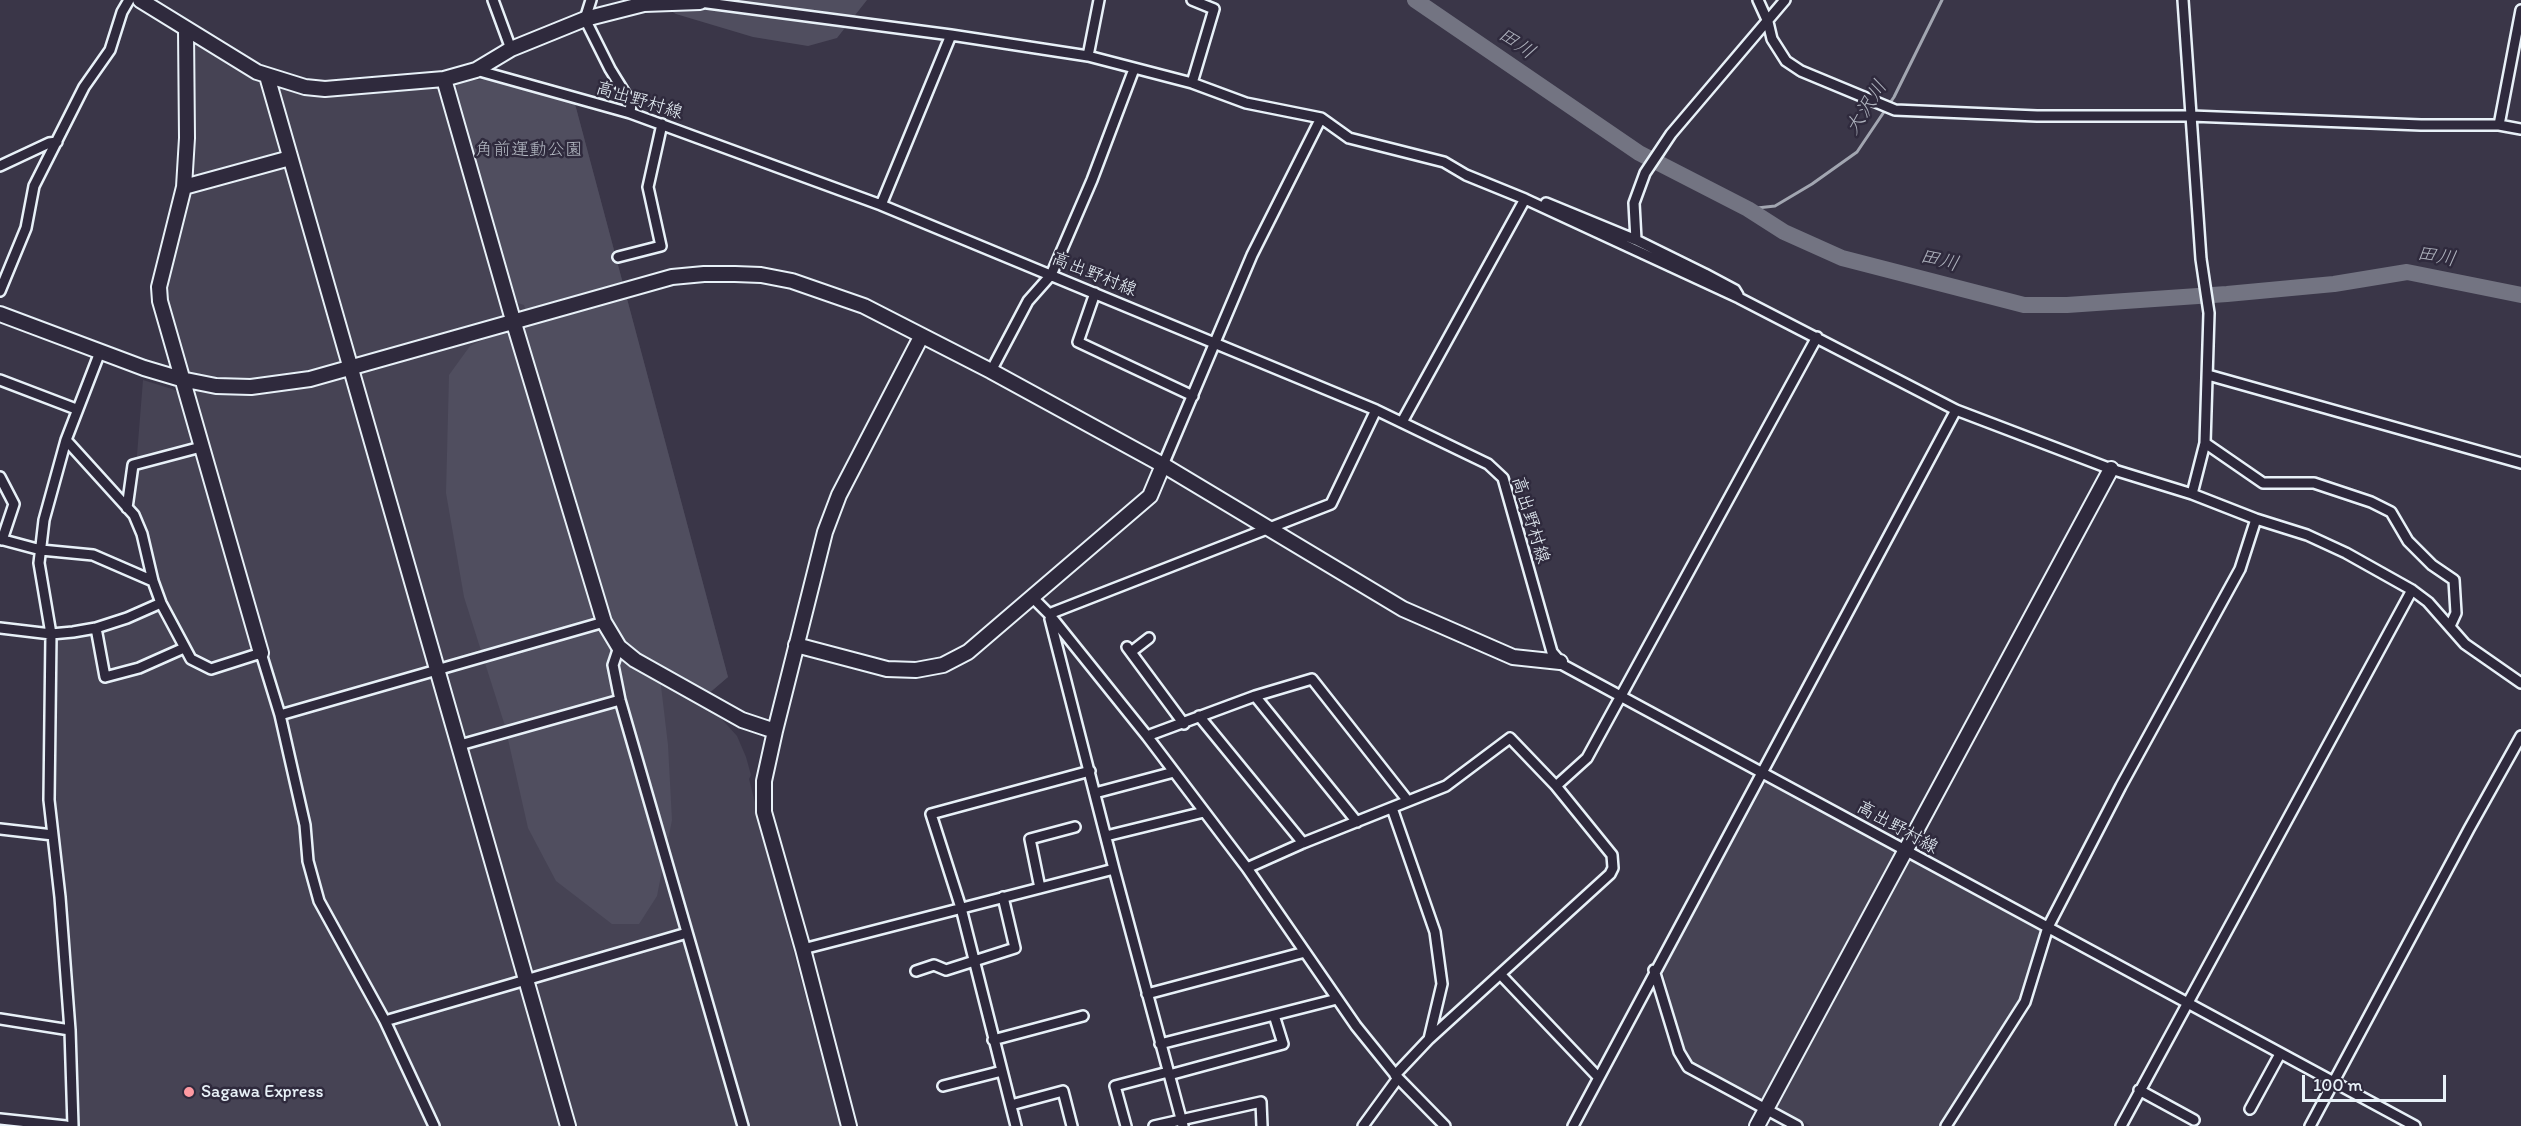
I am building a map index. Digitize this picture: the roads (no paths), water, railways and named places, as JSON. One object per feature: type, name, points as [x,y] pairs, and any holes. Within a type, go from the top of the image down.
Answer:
[{"type":"street","points":[[0,291],[26,228],[34,186],[84,87],[110,50],[122,12],[129,0]]},
{"type":"street","points":[[140,0],[186,30],[267,76],[305,87],[325,89],[444,79],[476,70],[510,49],[585,19],[644,4],[700,2],[951,35],[1088,56],[1192,83],[1246,103],[1321,118],[1349,138],[1444,162],[1466,175],[1525,199],[1739,298],[1956,410],[2111,469],[2192,494],[2256,519],[2307,535],[2346,553],[2412,590],[2428,602],[2465,644],[2521,683]]},
{"type":"street","points":[[493,0],[510,49]]},
{"type":"street","points":[[591,0],[585,19],[610,69],[631,103],[630,113]]},
{"type":"street","points":[[1088,56],[1099,0]]},
{"type":"street","points":[[1192,0],[1214,9],[1192,83]]},
{"type":"street","points":[[1758,0],[1768,22],[1772,39],[1786,61],[1801,71],[1880,102],[1894,110],[2037,116],[2191,116],[2421,125],[2499,125],[2521,129]]},
{"type":"street","points":[[1636,240],[1634,203],[1645,172],[1671,134],[1785,0]]},
{"type":"street","points":[[2183,0],[2202,264],[2209,309],[2205,444],[2192,494]]},
{"type":"street","points":[[2499,125],[2521,10]]},
{"type":"street","points":[[186,30],[187,138],[184,187],[159,287],[162,315],[280,715],[305,825],[308,861],[319,901],[386,1022],[434,1126]]},
{"type":"street","points":[[881,205],[951,35]]},
{"type":"street","points":[[991,371],[1029,301],[1051,275],[1092,180],[1134,69]]},
{"type":"street","name":"高出野村線","points":[[476,70],[630,113],[881,205],[1376,410],[1488,464],[1503,478],[1552,652],[1560,662],[1905,852],[2415,1126]]},
{"type":"street","points":[[267,76],[568,1126]]},
{"type":"street","points":[[444,79],[513,320],[604,622],[619,647],[635,660],[728,713],[775,731]]},
{"type":"street","points":[[796,645],[887,669],[916,670],[943,665],[968,652],[1150,496],[1252,255],[1321,118]]},
{"type":"street","points":[[618,257],[662,246],[648,187],[662,124]]},
{"type":"street","points":[[0,166],[49,143],[57,142]]},
{"type":"street","points":[[184,187],[290,158]]},
{"type":"street","points":[[1525,199],[1544,202],[1636,240],[1735,290],[1739,298]]},
{"type":"street","points":[[1402,422],[1525,199]]},
{"type":"street","points":[[0,314],[100,352],[181,379],[216,386],[251,387],[310,379],[513,320],[672,278],[704,274],[744,274],[792,281],[864,306],[991,371],[1163,465],[1403,609],[1513,657],[1560,662]]},
{"type":"street","points":[[1095,293],[1078,342],[1193,396]]},
{"type":"street","points":[[849,1126],[764,812],[764,781],[825,532],[839,495],[921,337]]},
{"type":"street","points":[[1556,786],[1587,758],[1817,337]]},
{"type":"street","points":[[73,1126],[70,1030],[50,800],[51,634],[39,563],[44,520],[66,440],[76,409],[100,352]]},
{"type":"street","points":[[2208,375],[2521,463]]},
{"type":"street","points":[[0,380],[76,409]]},
{"type":"street","points":[[1049,614],[1331,504],[1376,410]]},
{"type":"street","points":[[1573,1126],[1654,970],[1956,410]]},
{"type":"street","points":[[66,440],[134,515],[142,534],[161,603],[191,659],[211,669],[261,653]]},
{"type":"street","points":[[2205,444],[2263,483],[2314,483],[2371,502],[2391,512],[2408,541],[2432,565],[2454,580],[2456,613],[2450,626]]},
{"type":"street","points":[[127,508],[133,465],[201,447]]},
{"type":"street","points":[[1757,1126],[2111,469]]},
{"type":"street","points":[[0,477],[14,504],[1,540],[41,550],[93,555],[153,580]]},
{"type":"street","points":[[1946,1126],[2025,1002],[2048,927],[2121,786],[2240,569],[2256,519]]},
{"type":"street","points":[[2121,1126],[2412,590]]},
{"type":"street","points":[[1033,598],[1049,614],[1147,736],[1247,868],[1337,999],[1396,1077],[1445,1126]]},
{"type":"street","points":[[0,628],[51,634],[96,628],[161,603]]},
{"type":"street","points":[[1049,614],[1182,1123]]},
{"type":"street","points":[[280,715],[604,622]]},
{"type":"street","points":[[96,628],[105,677],[140,668],[184,648]]},
{"type":"street","points":[[1149,638],[1129,649],[1183,723]]},
{"type":"street","points":[[619,647],[613,665],[620,700],[743,1126]]},
{"type":"street","points":[[1147,736],[1255,696],[1312,679],[1408,801]]},
{"type":"street","points":[[1255,696],[1357,822]]},
{"type":"street","points":[[460,745],[620,700]]},
{"type":"street","points":[[1199,716],[1303,843]]},
{"type":"street","points":[[2310,1126],[2463,839],[2521,736]]},
{"type":"street","points":[[1247,868],[1446,786],[1510,738],[1556,786],[1612,855],[1613,868],[1610,874],[1430,1039],[1396,1077],[1363,1126]]},
{"type":"street","points":[[1016,1126],[961,908],[932,814],[1090,771]]},
{"type":"street","points":[[1095,793],[1174,772]]},
{"type":"street","points":[[1392,808],[1435,932],[1442,984],[1430,1039]]},
{"type":"street","points":[[1106,836],[1204,812]]},
{"type":"street","points":[[1040,888],[1030,839],[1075,827]]},
{"type":"street","points":[[0,830],[53,835]]},
{"type":"street","points":[[803,950],[1114,869]]},
{"type":"street","points":[[916,971],[933,966],[945,970],[1015,948],[1003,897]]},
{"type":"street","points":[[386,1022],[687,933]]},
{"type":"street","points":[[1147,994],[1305,952]]},
{"type":"street","points":[[1654,970],[1678,1052],[1688,1067],[1797,1126]]},
{"type":"street","points":[[1501,975],[1598,1077]]},
{"type":"street","points":[[1160,1044],[1337,999]]},
{"type":"street","points":[[1126,1126],[1115,1086],[1283,1044],[1274,1015]]},
{"type":"street","points":[[993,1040],[1083,1016]]},
{"type":"street","points":[[0,1019],[70,1030]]},
{"type":"street","points":[[2250,1109],[2280,1054]]},
{"type":"street","points":[[943,1086],[1002,1071]]},
{"type":"street","points":[[2139,1090],[2194,1120]]},
{"type":"street","points":[[1011,1104],[1063,1091],[1072,1126]]},
{"type":"street","points":[[1154,1126],[1182,1123],[1261,1102],[1262,1126]]},
{"type":"street","points":[[0,1119],[66,1126]]},
{"type":"waterway","name":"田川","points":[[1415,0],[1639,153],[1748,209],[1784,232],[1842,258],[2024,305],[2067,305],[2227,294],[2334,284],[2407,272],[2521,295]]},
{"type":"waterway","name":"大沢川","points":[[1748,209],[1775,206],[1812,184],[1857,152],[1894,97],[1942,0]]},
{"type":"place","name":"Sagawa Express","points":[[189,1092]]},
{"type":"park label","name":"角前運動公園","points":[[529,150]]}]
